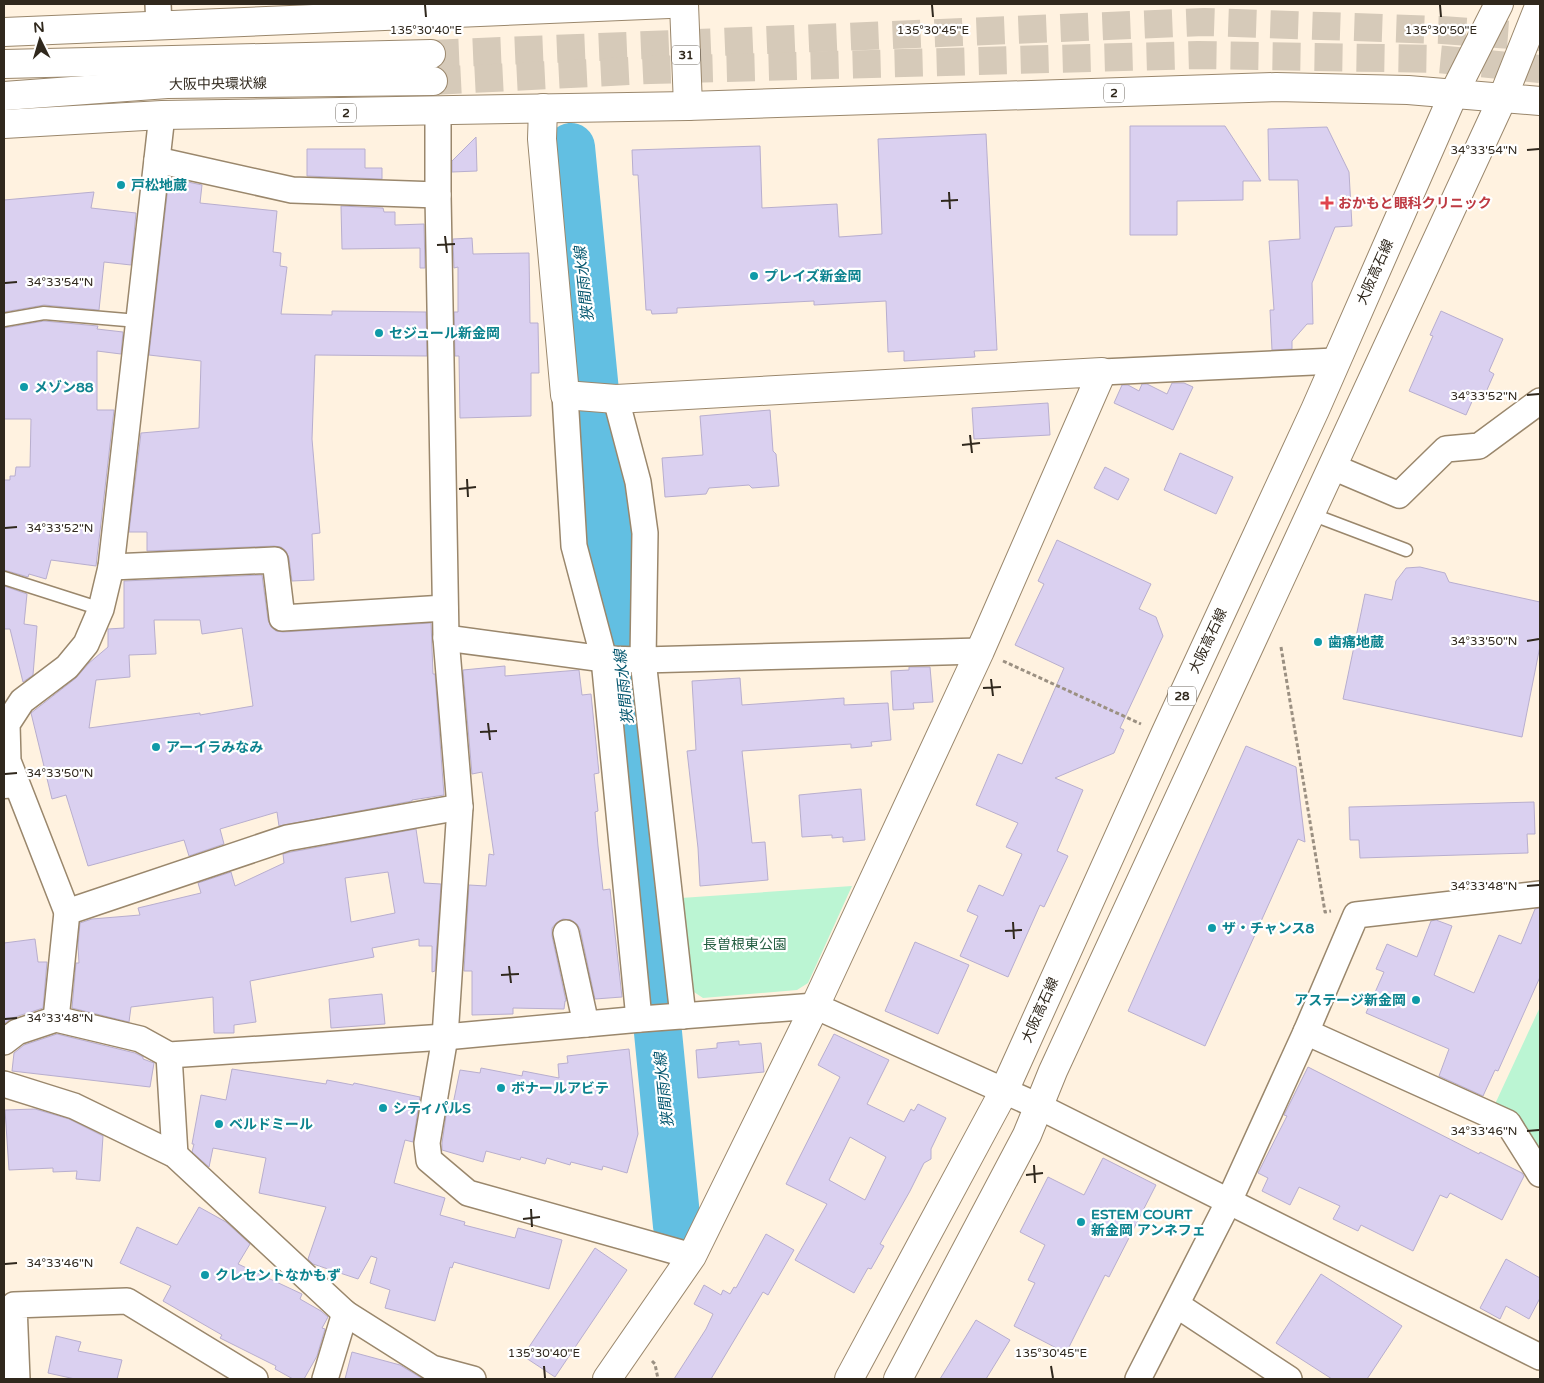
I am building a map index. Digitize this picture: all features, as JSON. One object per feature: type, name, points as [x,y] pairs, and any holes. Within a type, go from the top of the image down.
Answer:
[{"type":"main road","points":[[4,32],[159,15],[246,18],[668,4]]},
{"type":"main road","name":"31","points":[[684,4],[688,106]]},
{"type":"main road","name":"大阪高石線","points":[[849,1379],[1004,1091],[1166,732],[1315,410],[1454,93],[1499,4]]},
{"type":"main road","points":[[898,1379],[1026,1135],[1503,97],[1540,4]]},
{"type":"main road","name":"大阪中央環状線","points":[[4,64],[431,54]]},
{"type":"main road","name":"大阪中央環状線","points":[[4,96],[167,84],[433,81]]},
{"type":"main road","name":"2","points":[[4,124],[162,115],[438,112],[688,106],[1276,87],[1408,90],[1540,101]]},
{"type":"main road","points":[[543,108],[542,139],[571,396],[612,399],[1102,372],[980,651],[815,1006],[692,1256],[607,1379]]},
{"type":"street","points":[[438,112],[445,608],[460,807],[445,1037],[427,1143],[429,1160],[468,1193],[692,1256]]},
{"type":"street","points":[[56,1020],[67,912],[11,792],[8,760],[8,724],[13,700],[68,667],[86,644],[101,608],[111,567],[162,115]]},
{"type":"street","points":[[157,160],[292,190],[438,195]]},
{"type":"street","points":[[1102,372],[1335,361]]},
{"type":"street","points":[[571,396],[574,546],[623,660],[682,1016]]},
{"type":"street","points":[[612,399],[638,482],[645,533],[623,660],[640,1019]]},
{"type":"street","points":[[1333,467],[1398,495],[1446,449],[1478,446],[1540,400]]},
{"type":"street","points":[[111,567],[275,560],[282,618],[445,608]]},
{"type":"street","points":[[446,638],[623,660],[980,651]]},
{"type":"street","points":[[67,912],[287,838],[460,807]]},
{"type":"street","points":[[1138,1379],[1229,1201],[1306,1032],[1356,915],[1540,894]]},
{"type":"street","points":[[566,933],[586,1024]]},
{"type":"street","points":[[4,1042],[16,1032],[56,1020],[140,1040],[169,1055],[445,1037],[640,1019],[815,1006],[1038,1106],[1540,1357]]},
{"type":"street","points":[[1306,1032],[1508,1123],[1540,1174]]},
{"type":"street","points":[[169,1055],[175,1155]]},
{"type":"street","points":[[4,1084],[74,1106],[175,1155],[345,1313],[432,1368],[472,1379]]},
{"type":"street","points":[[17,1379],[9,1299],[127,1301],[255,1379]]},
{"type":"street","points":[[1177,1305],[1289,1379]]},
{"type":"street","points":[[325,1379],[345,1313]]},
{"type":"lane","points":[[4,320],[44,313],[138,321]]},
{"type":"lane","points":[[1311,514],[1406,550]]},
{"type":"lane","points":[[4,578],[101,608]]},
{"type":"path","points":[[1281,646],[1325,912],[1338,911],[1356,915]]},
{"type":"path","points":[[980,651],[1144,725]]},
{"type":"green space","name":"長曽根東公園","points":[[852,886],[808,983],[797,990],[703,998],[691,990],[681,898]]},
{"type":"green space","points":[[1540,1007],[1540,1153],[1515,1113],[1495,1104]]},
{"type":"building","points":[[1130,126],[1225,126],[1261,181],[1243,181],[1243,200],[1177,201],[1177,235],[1130,235]]},
{"type":"building","points":[[1327,127],[1349,172],[1352,226],[1335,227],[1312,283],[1313,324],[1307,324],[1292,341],[1292,349],[1272,350],[1270,310],[1274,310],[1269,241],[1300,239],[1298,180],[1269,180],[1268,129]]},
{"type":"building","points":[[986,134],[997,350],[974,351],[975,357],[904,361],[904,351],[888,352],[886,301],[814,305],[814,301],[677,308],[677,313],[652,314],[651,310],[646,310],[638,175],[633,175],[632,150],[760,146],[762,208],[837,204],[839,237],[882,234],[878,139]]},
{"type":"building","points":[[476,137],[477,171],[452,172],[452,161]]},
{"type":"building","points":[[307,149],[365,149],[365,168],[382,168],[382,179],[307,176]]},
{"type":"building","points":[[169,178],[202,185],[200,203],[277,211],[273,252],[281,253],[280,266],[287,267],[281,314],[332,315],[332,311],[426,312],[427,356],[315,355],[312,439],[320,533],[312,534],[314,580],[292,581],[289,558],[286,551],[281,547],[147,551],[147,532],[129,532],[141,433],[199,428],[201,361],[149,355]]},
{"type":"building","points":[[94,192],[91,208],[136,213],[131,265],[104,262],[99,310],[44,305],[4,312],[4,200]]},
{"type":"building","points":[[341,206],[383,208],[384,212],[395,212],[395,225],[424,224],[425,268],[420,268],[420,248],[342,249]]},
{"type":"building","points":[[472,238],[473,254],[529,253],[530,323],[538,323],[539,373],[531,373],[531,416],[460,418],[459,356],[455,356],[454,312],[458,312],[458,267],[454,268],[453,239]]},
{"type":"building","points":[[1441,311],[1503,339],[1489,371],[1494,374],[1482,401],[1474,397],[1466,415],[1409,391],[1433,336],[1430,335]]},
{"type":"building","points":[[44,321],[98,326],[97,329],[123,332],[121,354],[97,351],[97,410],[114,410],[96,566],[51,560],[46,579],[29,574],[28,577],[4,570],[4,480],[10,480],[10,476],[15,476],[16,467],[30,467],[31,419],[4,419],[4,328]]},
{"type":"building","points":[[1172,383],[1184,383],[1193,387],[1173,430],[1114,403],[1122,385],[1128,385],[1139,391],[1142,384],[1147,384],[1167,394]]},
{"type":"building","points":[[1048,403],[1050,435],[974,439],[972,408]]},
{"type":"building","points":[[770,410],[773,451],[776,454],[779,486],[752,488],[749,485],[709,488],[706,494],[665,497],[662,458],[703,455],[700,416]]},
{"type":"building","points":[[1180,453],[1233,477],[1216,514],[1164,490]]},
{"type":"building","points":[[1105,467],[1129,479],[1118,500],[1094,488]]},
{"type":"building","points":[[1057,540],[1151,584],[1139,609],[1156,617],[1163,636],[1120,728],[1124,730],[1114,753],[1055,778],[1083,790],[1057,851],[1068,856],[1044,907],[1040,905],[1008,977],[960,956],[978,916],[967,911],[979,885],[1003,896],[1022,854],[1006,847],[1018,823],[976,805],[998,754],[1022,764],[1064,668],[1015,645],[1044,584],[1038,581]]},
{"type":"building","points":[[1420,567],[1445,573],[1449,582],[1540,602],[1540,646],[1522,737],[1343,699],[1365,594],[1392,600],[1396,581],[1406,568]]},
{"type":"building","points":[[262,575],[268,620],[271,627],[276,631],[283,632],[431,623],[433,674],[435,674],[444,795],[279,826],[277,812],[220,829],[224,844],[189,856],[184,840],[88,866],[66,795],[52,799],[31,713],[76,678],[89,663],[108,647],[108,629],[124,628],[124,581]],"holes":[[[154,620],[200,620],[202,634],[242,628],[253,706],[200,715],[200,713],[89,728],[96,680],[130,677],[129,655],[156,654]]]},
{"type":"building","points":[[4,586],[27,594],[24,624],[37,626],[33,675],[23,682],[10,629],[4,629]]},
{"type":"building","points":[[505,666],[505,676],[579,670],[582,695],[591,694],[599,773],[594,774],[598,811],[595,812],[598,846],[603,890],[610,889],[622,997],[595,999],[580,929],[571,920],[563,919],[552,928],[552,936],[566,1001],[564,1009],[513,1008],[513,1014],[472,1015],[472,971],[464,971],[469,885],[486,886],[489,854],[494,855],[482,772],[472,774],[463,670]]},
{"type":"building","points":[[909,667],[930,667],[933,702],[913,703],[914,709],[893,710],[891,671],[909,670]]},
{"type":"building","points":[[740,678],[742,705],[844,698],[844,705],[888,703],[891,740],[871,742],[872,746],[851,748],[851,744],[742,751],[752,843],[765,842],[768,880],[700,886],[698,848],[687,751],[696,750],[692,681]]},
{"type":"building","name":"ザ・チャンス8","points":[[1246,746],[1296,767],[1305,842],[1298,839],[1205,1046],[1128,1011]]},
{"type":"building","points":[[861,789],[865,840],[843,842],[843,837],[832,838],[832,835],[802,837],[799,795]]},
{"type":"building","points":[[1534,802],[1535,834],[1527,834],[1528,853],[1360,858],[1359,840],[1350,840],[1349,807]]},
{"type":"building","points":[[416,829],[424,883],[441,884],[435,971],[432,972],[432,946],[419,946],[419,939],[372,948],[374,957],[250,981],[256,1022],[234,1025],[234,1033],[214,1033],[213,997],[131,1007],[129,1022],[72,1008],[76,963],[79,963],[80,923],[92,919],[140,915],[138,908],[201,893],[198,883],[231,872],[235,886],[284,863],[283,854]],"holes":[[[388,872],[395,913],[351,922],[345,878]]]},
{"type":"building","name":"アステージ新金岡","points":[[1540,908],[1540,977],[1498,1071],[1495,1070],[1483,1096],[1439,1076],[1449,1049],[1366,1013],[1384,972],[1376,969],[1387,944],[1417,957],[1431,921],[1436,920],[1452,926],[1434,975],[1474,993],[1499,935],[1521,944],[1535,909]]},
{"type":"building","points":[[35,939],[38,962],[47,962],[43,1008],[12,1018],[4,1024],[4,943]]},
{"type":"building","points":[[915,942],[969,965],[938,1034],[885,1011]]},
{"type":"building","points":[[382,994],[385,1024],[331,1028],[329,999]]},
{"type":"building","points":[[57,1034],[135,1053],[143,1057],[143,1059],[154,1063],[150,1087],[12,1071],[14,1053],[24,1045]]},
{"type":"building","points":[[834,1034],[889,1060],[867,1104],[904,1122],[911,1109],[914,1111],[918,1104],[946,1118],[931,1149],[931,1159],[924,1163],[880,1244],[884,1246],[871,1269],[868,1268],[854,1293],[795,1260],[827,1204],[786,1184],[840,1077],[818,1065]],"holes":[[[850,1137],[886,1157],[865,1200],[829,1180]]]},
{"type":"building","points":[[739,1041],[739,1045],[761,1043],[764,1072],[698,1078],[696,1050],[717,1048],[717,1043]]},
{"type":"building","points":[[629,1049],[638,1134],[627,1173],[603,1166],[602,1170],[571,1162],[570,1165],[547,1158],[545,1164],[521,1157],[520,1160],[486,1151],[483,1162],[442,1150],[448,1103],[453,1104],[460,1070],[480,1073],[481,1068],[522,1076],[523,1071],[559,1078],[558,1064],[568,1063],[567,1056]]},
{"type":"building","points":[[1308,1067],[1479,1154],[1480,1152],[1522,1173],[1524,1176],[1502,1220],[1450,1193],[1447,1198],[1440,1195],[1413,1251],[1361,1225],[1358,1231],[1333,1219],[1340,1206],[1299,1187],[1290,1205],[1262,1191],[1268,1178],[1258,1173],[1287,1116],[1284,1115]]},
{"type":"building","points":[[232,1069],[326,1084],[327,1080],[353,1085],[354,1083],[420,1097],[413,1142],[405,1140],[394,1183],[445,1198],[440,1215],[465,1222],[464,1225],[515,1238],[518,1228],[562,1240],[549,1289],[454,1262],[452,1268],[450,1267],[435,1321],[385,1308],[390,1290],[370,1283],[377,1258],[371,1256],[358,1279],[313,1264],[308,1259],[326,1207],[259,1193],[266,1158],[213,1148],[209,1167],[192,1152],[201,1095],[226,1100]]},
{"type":"building","points":[[35,1109],[69,1119],[103,1136],[100,1181],[76,1179],[77,1171],[53,1172],[53,1168],[9,1170],[5,1110]]},
{"type":"building","name":"ESTEM COURT 新金岡 アンネフェ","points":[[1103,1158],[1156,1185],[1109,1277],[1105,1275],[1066,1353],[1014,1326],[1035,1283],[1028,1280],[1045,1245],[1020,1232],[1048,1177],[1084,1195]]},
{"type":"building","points":[[199,1207],[226,1222],[250,1244],[238,1264],[302,1294],[300,1299],[328,1317],[322,1328],[325,1329],[317,1356],[304,1379],[293,1379],[275,1369],[276,1366],[220,1338],[222,1335],[163,1301],[171,1286],[120,1263],[137,1227],[177,1245]]},
{"type":"building","points":[[766,1234],[794,1250],[768,1295],[763,1292],[711,1379],[674,1379],[706,1329],[713,1314],[694,1304],[704,1285],[721,1295],[723,1290],[730,1294],[734,1287],[736,1288]]},
{"type":"building","points":[[595,1248],[627,1270],[555,1377],[523,1356]]},
{"type":"building","points":[[1506,1259],[1540,1278],[1540,1298],[1529,1319],[1506,1306],[1500,1319],[1480,1308]]},
{"type":"building","points":[[1321,1274],[1402,1326],[1367,1379],[1332,1379],[1276,1343]]},
{"type":"building","points":[[976,1320],[1010,1340],[986,1379],[940,1379]]},
{"type":"building","points":[[56,1336],[81,1342],[78,1351],[122,1360],[117,1379],[75,1379],[48,1373]]},
{"type":"building","points":[[352,1352],[400,1365],[423,1379],[345,1379]]},
{"type":"waterway","name":"狭間雨水線","points":[[571,147],[677,1226]]},
{"type":"tunnel","points":[[431,54],[1204,22],[1442,30],[1540,37]]},
{"type":"tunnel","points":[[433,81],[650,70],[1198,55],[1437,59],[1540,69]]},
{"type":"place","name":"戸松地蔵","points":[[121,185]]},
{"type":"place","name":"おかもと眼科クリニック","points":[[1327,203]]},
{"type":"place","name":"プレイズ新金岡","points":[[754,276]]},
{"type":"place","name":"セジュール新金岡","points":[[379,333]]},
{"type":"place","name":"メゾン88","points":[[24,387]]},
{"type":"place","name":"歯痛地蔵","points":[[1318,642]]},
{"type":"place","name":"アーイラみなみ","points":[[156,747]]},
{"type":"place","name":"ザ・チャンス8","points":[[1212,928]]},
{"type":"place","name":"アステージ新金岡","points":[[1416,1000]]},
{"type":"place","name":"ボナールアビテ","points":[[501,1088]]},
{"type":"place","name":"シティパルS","points":[[383,1108]]},
{"type":"place","name":"ベルドミール","points":[[219,1124]]},
{"type":"place","name":"ESTEM COURT 新金岡 アンネフェ","points":[[1081,1222]]},
{"type":"place","name":"クレセントなかもず","points":[[205,1275]]}]
